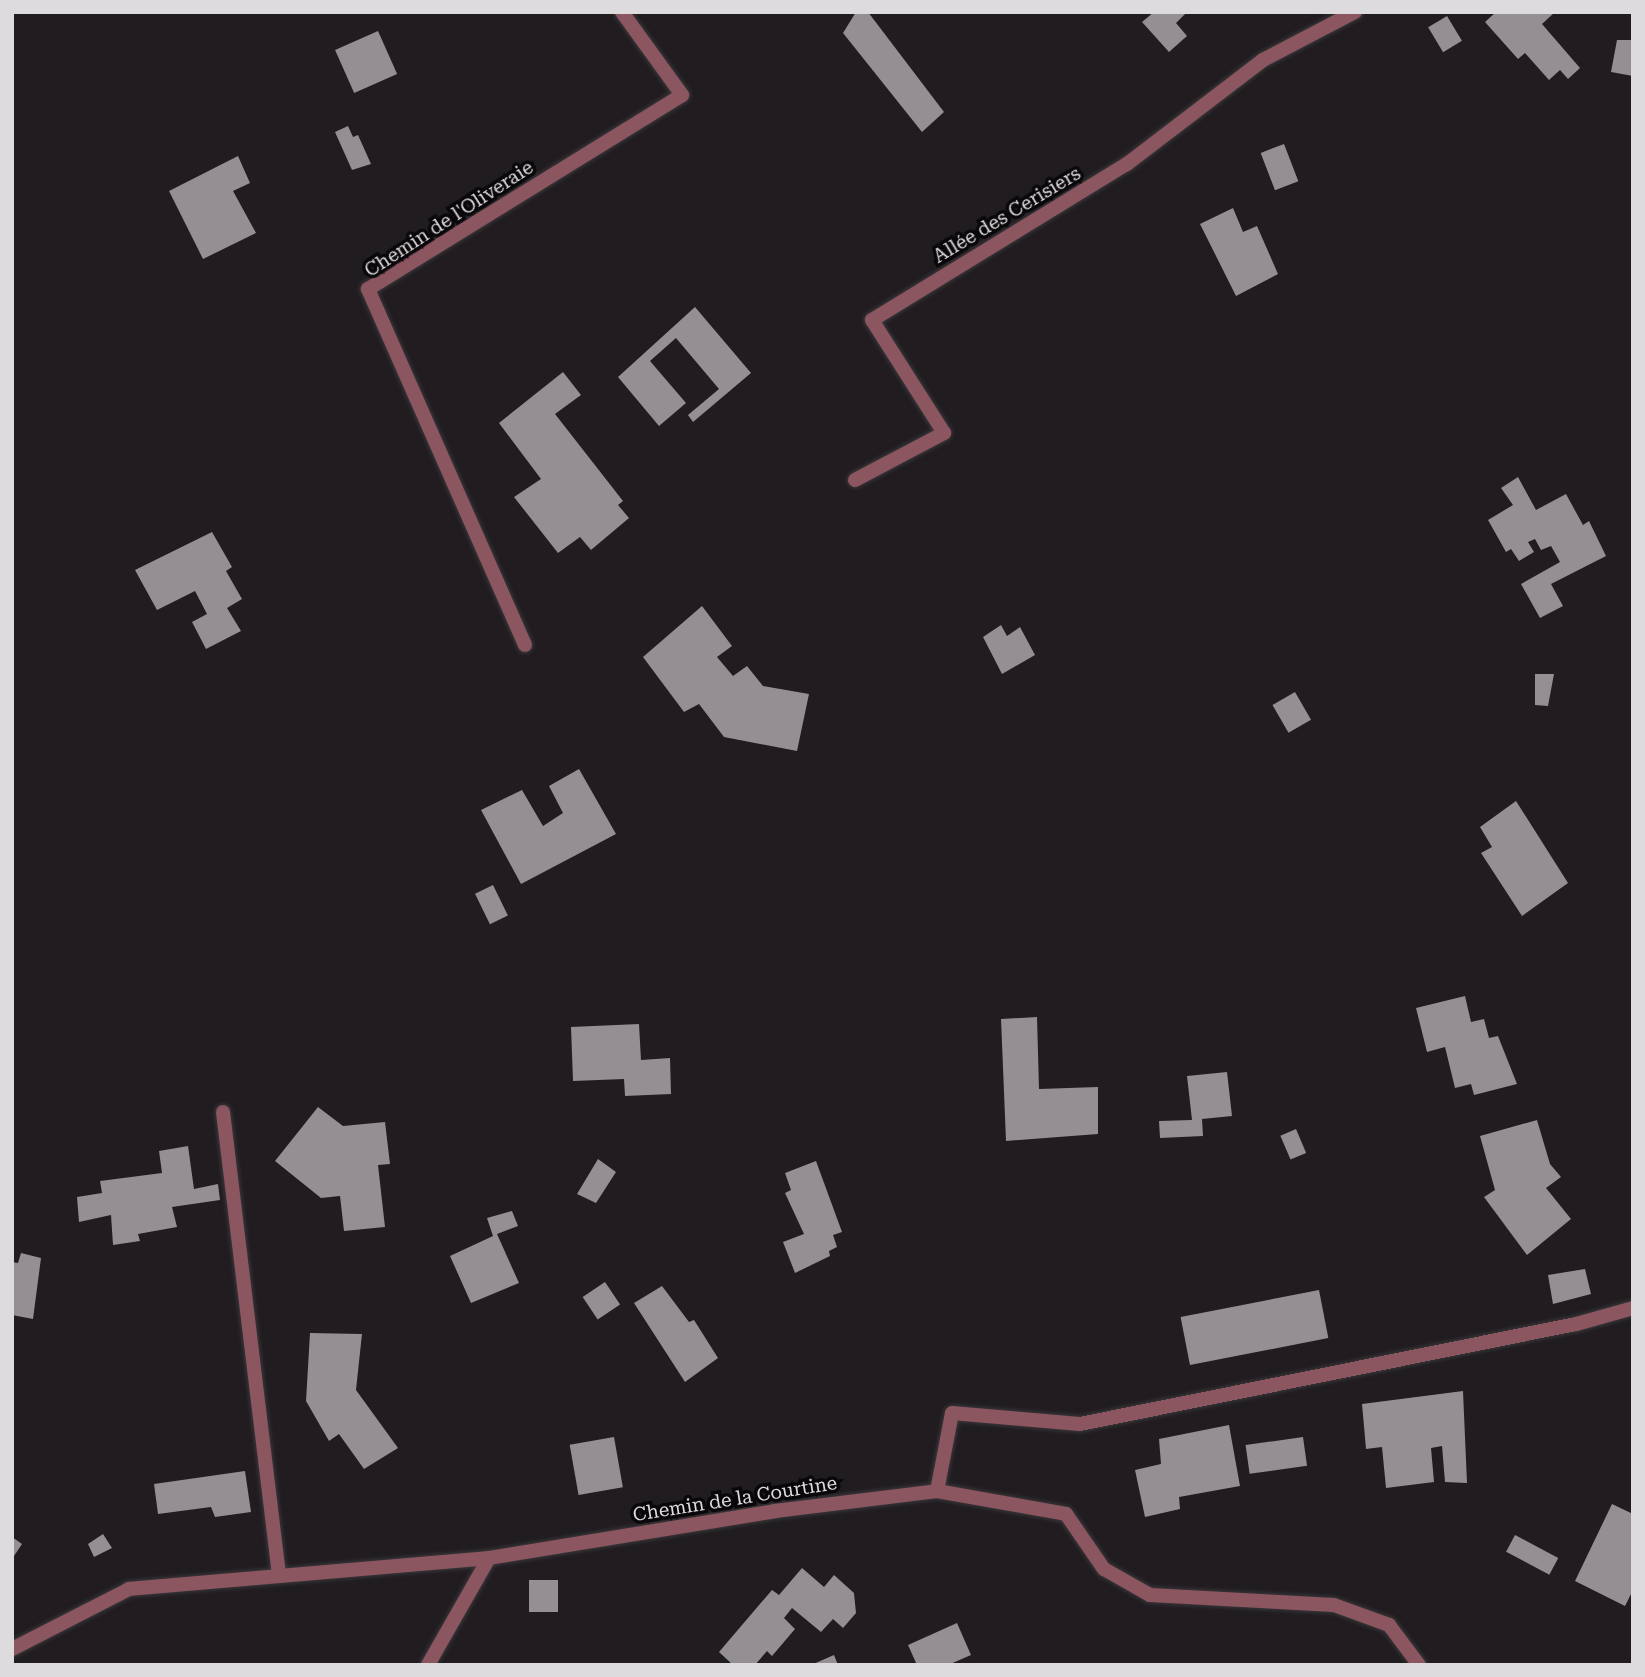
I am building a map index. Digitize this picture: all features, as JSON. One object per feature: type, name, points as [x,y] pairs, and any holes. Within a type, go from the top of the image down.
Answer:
[{"type":"street","name":"Chemin de l'Oliveraie","points":[[525,645],[368,289],[682,95],[622,12]]},
{"type":"street","name":"Allée des Cerisiers","points":[[855,480],[944,433],[873,320],[1127,164],[1263,60],[1355,12]]},
{"type":"street","points":[[223,1112],[279,1576]]},
{"type":"street","points":[[937,1491],[952,1413],[1080,1423],[1576,1324],[1633,1308]]},
{"type":"street","name":"Chemin de la Courtine","points":[[12,1649],[129,1589],[489,1558],[775,1511],[937,1491],[1066,1514],[1104,1569],[1150,1595],[1334,1605],[1389,1625],[1419,1665]]},
{"type":"street","points":[[428,1665],[489,1558]]},
{"type":"building","points":[[856,12],[868,12],[944,112],[922,132],[843,33]]},
{"type":"building","points":[[1154,12],[1187,12],[1176,23],[1187,36],[1169,52],[1142,22]]},
{"type":"building","points":[[1496,12],[1555,12],[1542,24],[1580,68],[1568,79],[1560,70],[1549,80],[1525,53],[1518,59],[1485,22]]},
{"type":"building","points":[[1447,16],[1462,41],[1443,52],[1428,27]]},
{"type":"building","points":[[378,31],[397,74],[354,93],[335,50]]},
{"type":"building","points":[[1617,40],[1633,40],[1633,76],[1611,72]]},
{"type":"building","points":[[348,126],[353,137],[358,135],[371,164],[352,170],[335,132]]},
{"type":"building","points":[[1284,144],[1298,181],[1275,190],[1261,153]]},
{"type":"building","points":[[238,156],[250,183],[233,191],[256,233],[203,259],[169,191]]},
{"type":"building","points":[[1233,208],[1243,232],[1257,226],[1278,274],[1236,296],[1200,224]]},
{"type":"building","points":[[695,307],[751,373],[693,422],[688,415],[719,389],[676,338],[650,361],[686,403],[659,426],[618,377]]},
{"type":"building","points":[[563,372],[581,395],[555,414],[623,501],[618,505],[629,518],[591,550],[580,537],[558,553],[514,497],[541,479],[499,423]]},
{"type":"building","points":[[1518,477],[1536,510],[1566,494],[1583,525],[1589,521],[1606,556],[1551,584],[1563,606],[1540,618],[1521,584],[1560,562],[1551,546],[1541,550],[1535,539],[1528,542],[1534,552],[1519,561],[1511,549],[1506,552],[1488,520],[1513,505],[1501,488]]},
{"type":"building","points":[[212,532],[232,567],[226,571],[242,599],[227,608],[241,631],[206,649],[192,622],[207,614],[195,591],[157,610],[135,570]]},
{"type":"building","points":[[702,606],[732,646],[717,657],[733,676],[747,666],[763,686],[809,694],[797,751],[724,737],[699,704],[684,712],[643,657]]},
{"type":"building","points":[[1001,625],[1007,636],[1020,627],[1035,655],[1002,674],[983,637]]},
{"type":"building","points":[[1535,674],[1554,674],[1548,706],[1535,705]]},
{"type":"building","points":[[1295,692],[1311,720],[1288,733],[1272,705]]},
{"type":"building","points":[[579,769],[616,834],[521,884],[481,810],[522,790],[543,826],[563,813],[549,786]]},
{"type":"building","points":[[1516,801],[1568,883],[1522,916],[1481,853],[1492,847],[1480,827]]},
{"type":"building","points":[[493,885],[508,916],[490,924],[475,894]]},
{"type":"building","points":[[1465,996],[1471,1022],[1484,1019],[1489,1038],[1498,1036],[1517,1084],[1474,1095],[1471,1084],[1455,1088],[1445,1047],[1427,1052],[1416,1008]]},
{"type":"building","points":[[1037,1017],[1039,1089],[1098,1087],[1098,1134],[1006,1141],[1001,1019]]},
{"type":"building","points":[[639,1024],[641,1060],[670,1058],[671,1094],[625,1096],[624,1079],[573,1081],[571,1027]]},
{"type":"building","points":[[1227,1072],[1232,1116],[1202,1119],[1203,1136],[1160,1138],[1159,1121],[1192,1120],[1187,1076]]},
{"type":"building","points":[[318,1107],[343,1126],[385,1122],[390,1164],[378,1165],[385,1227],[344,1231],[340,1196],[321,1198],[275,1161]]},
{"type":"building","points":[[1537,1120],[1550,1164],[1561,1177],[1546,1188],[1571,1219],[1527,1255],[1484,1197],[1495,1190],[1480,1136]]},
{"type":"building","points":[[1296,1129],[1306,1153],[1291,1160],[1280,1136]]},
{"type":"building","points":[[188,1146],[194,1189],[218,1184],[220,1200],[172,1207],[177,1227],[138,1234],[140,1241],[113,1245],[111,1215],[79,1222],[77,1197],[102,1193],[100,1181],[162,1173],[159,1151]]},
{"type":"building","points":[[598,1159],[616,1172],[596,1203],[577,1194]]},
{"type":"building","points":[[816,1161],[842,1232],[833,1235],[837,1247],[829,1251],[830,1256],[795,1273],[783,1242],[804,1234],[785,1193],[791,1190],[785,1173]]},
{"type":"building","points":[[512,1211],[518,1226],[497,1234],[519,1283],[471,1303],[450,1256],[493,1236],[487,1218]]},
{"type":"building","points":[[21,1253],[41,1258],[33,1319],[12,1315],[12,1262],[18,1263]]},
{"type":"building","points":[[1585,1269],[1591,1294],[1553,1304],[1548,1275]]},
{"type":"building","points":[[605,1282],[620,1304],[598,1319],[583,1297]]},
{"type":"building","points":[[662,1286],[689,1322],[694,1320],[718,1358],[685,1382],[634,1303]]},
{"type":"building","points":[[1319,1290],[1328,1338],[1190,1365],[1181,1317]]},
{"type":"building","points":[[310,1333],[362,1334],[356,1390],[398,1448],[364,1469],[339,1434],[329,1441],[306,1401]]},
{"type":"building","points":[[1463,1391],[1467,1483],[1445,1482],[1442,1446],[1431,1448],[1434,1482],[1386,1488],[1382,1447],[1366,1449],[1362,1404]]},
{"type":"building","points":[[1229,1425],[1240,1486],[1179,1497],[1180,1509],[1145,1517],[1135,1470],[1161,1464],[1159,1439]]},
{"type":"building","points":[[614,1437],[623,1487],[579,1495],[570,1445]]},
{"type":"building","points":[[1303,1437],[1307,1466],[1250,1474],[1246,1445]]},
{"type":"building","points":[[245,1471],[251,1512],[215,1517],[211,1507],[158,1514],[154,1484]]},
{"type":"building","points":[[1612,1504],[1633,1514],[1633,1590],[1625,1606],[1575,1581]]},
{"type":"building","points":[[103,1534],[112,1548],[94,1557],[88,1544]]},
{"type":"building","points":[[1515,1535],[1558,1558],[1549,1575],[1506,1552]]},
{"type":"building","points":[[12,1537],[22,1544],[12,1559]]},
{"type":"building","points":[[802,1568],[824,1587],[834,1575],[854,1593],[856,1613],[843,1628],[833,1619],[821,1632],[792,1608],[784,1618],[795,1629],[772,1656],[767,1651],[755,1665],[733,1665],[719,1652],[772,1590],[779,1595]]},
{"type":"building","points":[[529,1580],[558,1580],[558,1612],[529,1612]]},
{"type":"building","points":[[957,1623],[971,1655],[948,1665],[917,1665],[908,1645]]},
{"type":"building","points":[[834,1655],[838,1665],[811,1665]]}]
